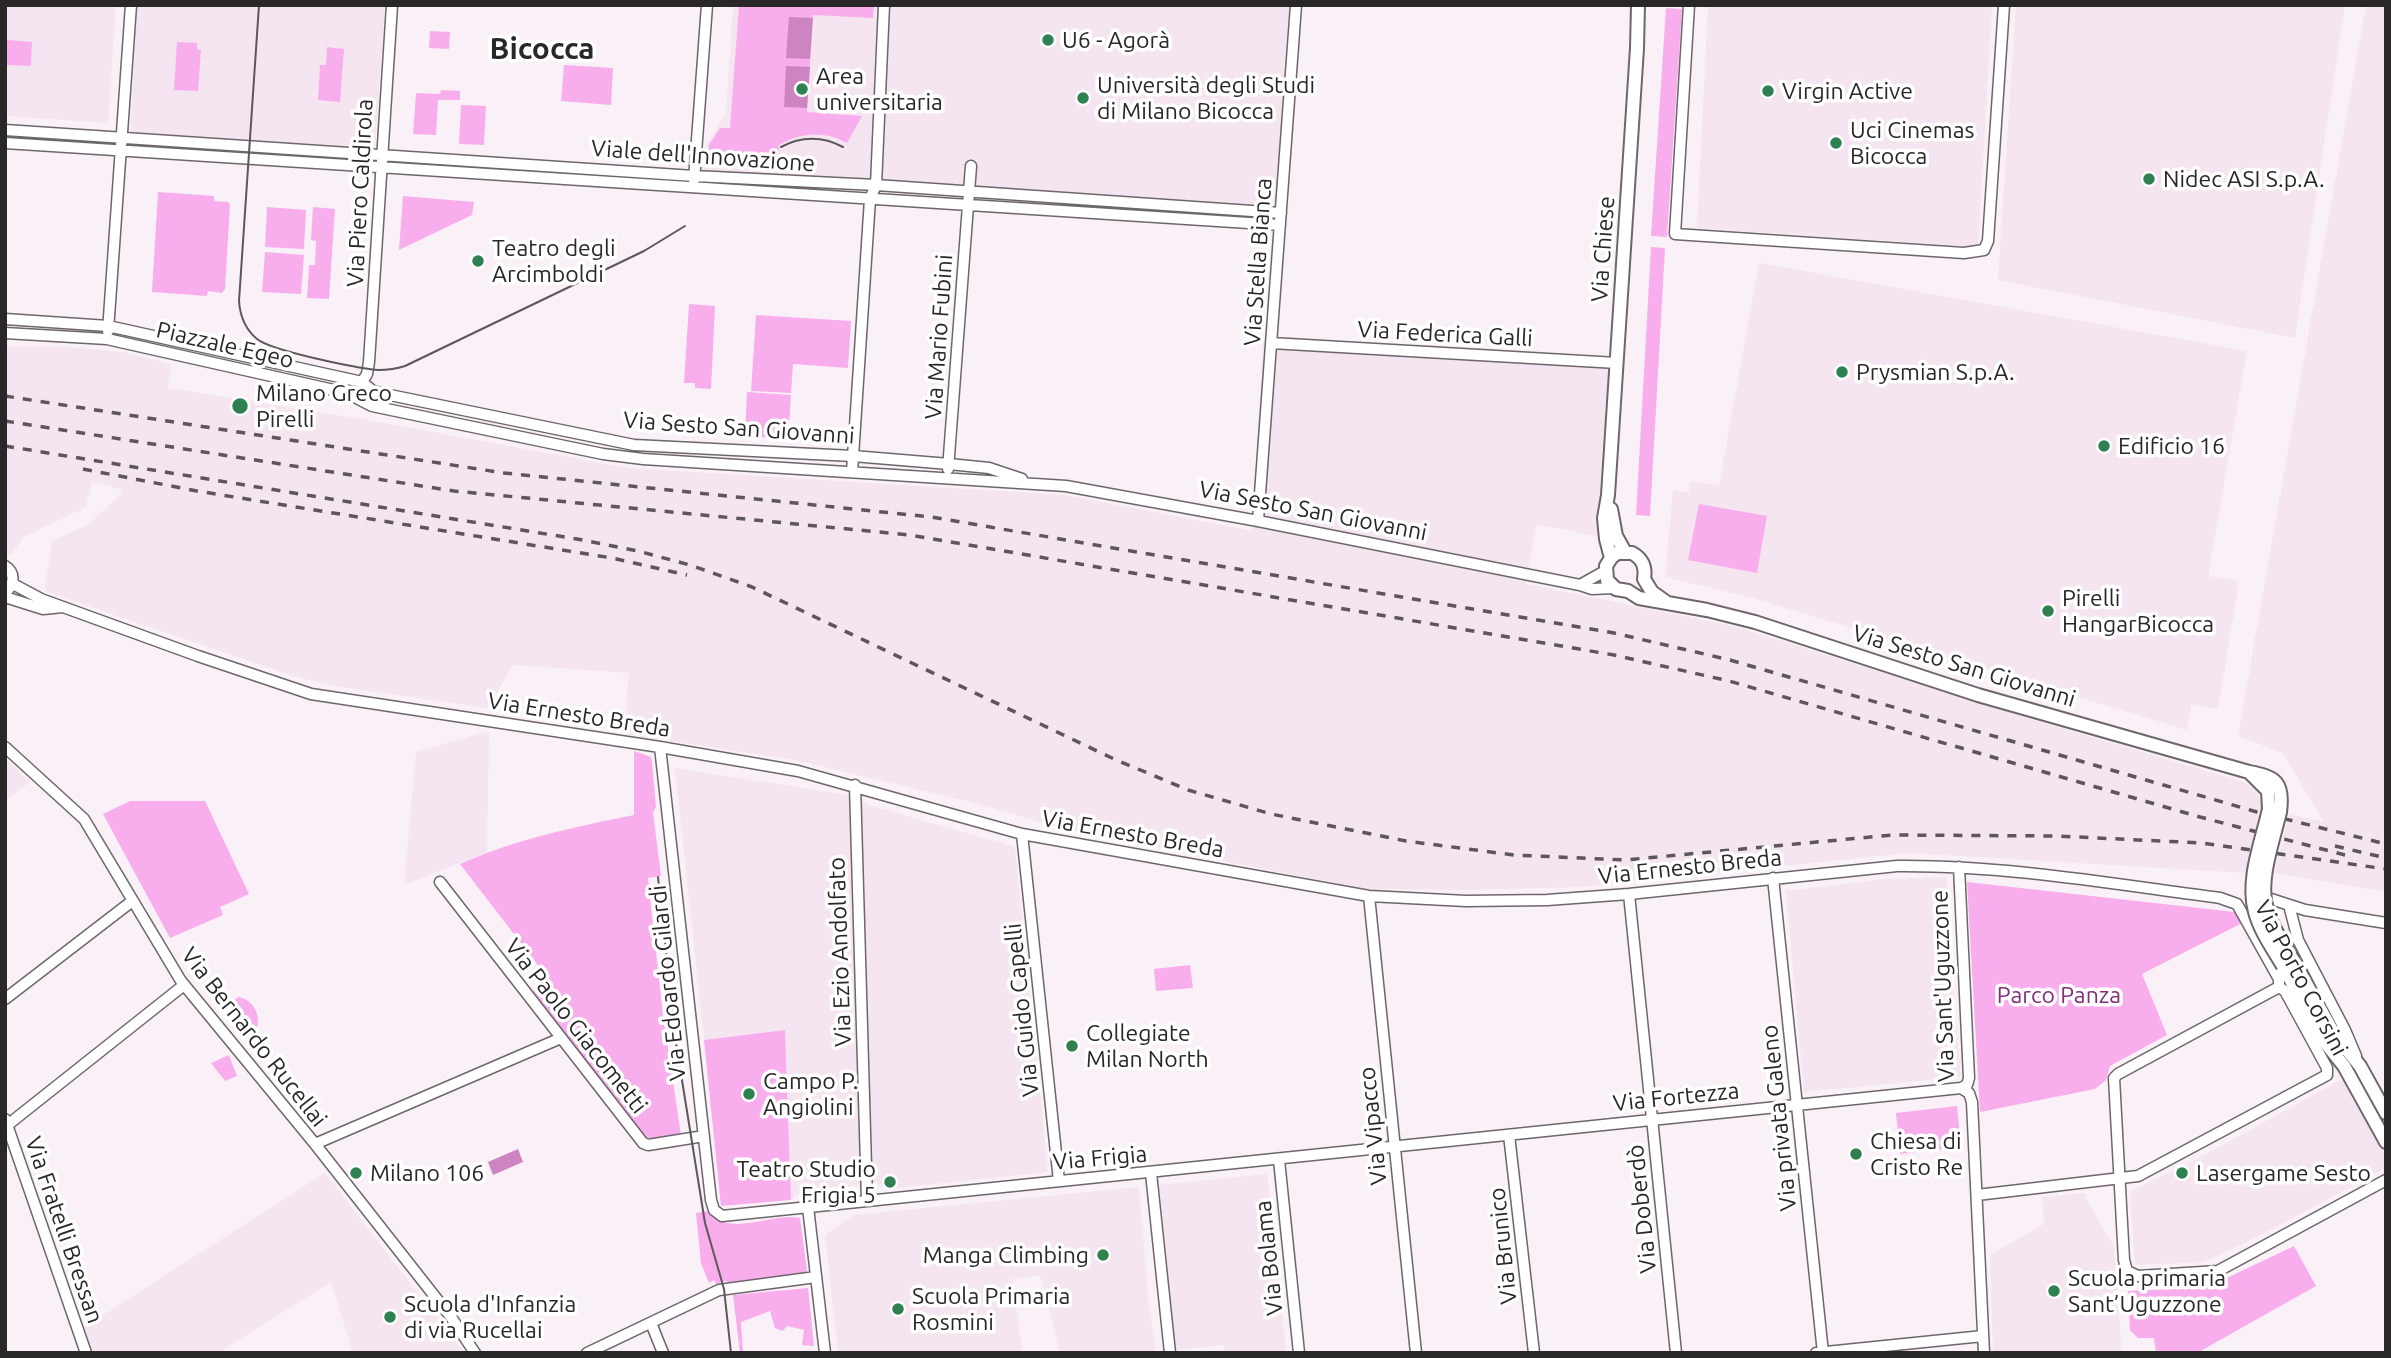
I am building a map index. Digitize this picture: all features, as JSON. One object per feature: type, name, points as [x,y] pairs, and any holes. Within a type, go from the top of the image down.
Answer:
[{"type":"street","points":[[107,339],[131,5]]},
{"type":"street","name":"Via Piero Caldirola","points":[[362,382],[369,362],[392,5]]},
{"type":"street","points":[[693,188],[707,5]]},
{"type":"street","points":[[852,472],[870,199],[876,185],[884,5]]},
{"type":"street","name":"Via Stella Bianca","points":[[1258,521],[1296,5]]},
{"type":"street","name":"Via Chiese","points":[[1611,558],[1605,527],[1638,5]]},
{"type":"street","points":[[1689,6],[1675,234],[1964,253],[1984,250],[1988,241],[2004,5]]},
{"type":"street","name":"Viale dell'Innovazione","points":[[5,130],[1281,213]]},
{"type":"street","name":"Viale dell'Innovazione","points":[[5,143],[1280,225]]},
{"type":"street","name":"Via Mario Fubini","points":[[949,464],[971,166]]},
{"type":"street","name":"Piazzale Egeo","points":[[5,319],[108,326],[362,382]]},
{"type":"street","name":"Piazzale Egeo","points":[[5,333],[107,339],[347,393],[372,406]]},
{"type":"street","name":"Via Federica Galli","points":[[1272,342],[1617,363]]},
{"type":"street","name":"Via Sesto San Giovanni","points":[[362,382],[373,391],[385,394],[634,445],[853,456],[949,464],[989,468],[1036,483]]},
{"type":"street","name":"Via Sesto San Giovanni","points":[[372,406],[604,454],[643,459],[1066,486],[1258,521],[1598,590],[1614,588],[1628,591],[1639,598],[1755,622],[1978,695],[2249,772]]},
{"type":"street","points":[[934,476],[948,472],[949,464]]},
{"type":"street","name":"Via Chiese","points":[[1608,495],[1616,536],[1625,552],[1642,560],[1644,579]]},
{"type":"street","points":[[1580,585],[1605,570],[1611,558],[1625,552]]},
{"type":"street","points":[[5,566],[11,572],[13,584]]},
{"type":"street","points":[[1605,570],[1607,580],[1614,588]]},
{"type":"street","points":[[1628,591],[1636,588],[1644,579],[1652,592],[1666,602]]},
{"type":"street","name":"Via Ernesto Breda","points":[[63,607],[43,609],[5,595],[13,584],[41,599],[312,694],[660,747],[798,771],[1022,834],[1369,896],[1488,901],[1547,900],[1898,866],[1959,867],[2053,876],[2241,899]]},
{"type":"street","name":"Via Bernardo Rucellai","points":[[5,747],[84,819],[131,902],[184,985],[315,1144],[451,1317],[475,1353]]},
{"type":"street","name":"Via Edoardo Gilardi","points":[[660,747],[711,1204],[717,1214]]},
{"type":"street","name":"Via Porto Corsini","points":[[2249,772],[2268,791],[2275,810],[2264,896],[2271,920],[2324,1041],[2344,1066],[2386,1142]]},
{"type":"street","name":"Via Ezio Andolfato","points":[[855,785],[867,1201]]},
{"type":"street","name":"Via Guido Capelli","points":[[1022,834],[1059,1181]]},
{"type":"street","name":"Via Sant'Uguzzone","points":[[1959,867],[1969,1079],[1967,1085],[1961,1088]]},
{"type":"street","name":"Via privata Galeno","points":[[1773,878],[1823,1352]]},
{"type":"street","name":"Via Paolo Giacometti","points":[[440,883],[643,1143],[648,1145],[704,1136]]},
{"type":"street","name":"Via Doberdò","points":[[1629,894],[1676,1353]]},
{"type":"street","name":"Via Vipacco","points":[[1369,896],[1416,1353]]},
{"type":"street","name":"Via Porto Corsini","points":[[2119,1178],[2145,1174],[2328,1073],[2285,991],[2279,987],[2279,979],[2241,899]]},
{"type":"street","points":[[2271,899],[2290,907],[2386,923]]},
{"type":"street","points":[[5,999],[131,902]]},
{"type":"street","name":"Via Porto Corsini","points":[[2290,907],[2300,944],[2386,1113]]},
{"type":"street","name":"Via Porto Corsini","points":[[2288,963],[2333,1032],[2360,1066]]},
{"type":"street","points":[[6,1124],[184,985]]},
{"type":"street","points":[[2279,987],[2118,1074],[2113,1081],[2124,1266],[2132,1275],[2138,1276],[2218,1271],[2386,1180]]},
{"type":"street","points":[[315,1144],[561,1038]]},
{"type":"street","name":"Via Sant'Uguzzone","points":[[1961,1088],[1969,1093],[1972,1102],[1984,1353]]},
{"type":"street","name":"Via Fortezza","points":[[1395,1148],[1961,1088]]},
{"type":"street","name":"Via Fratelli Bressan","points":[[6,1124],[86,1353]]},
{"type":"street","name":"Via Brunico","points":[[1509,1135],[1534,1353]]},
{"type":"street","name":"Via Frigia","points":[[717,1214],[726,1217],[1395,1148]]},
{"type":"street","name":"Via Bolama","points":[[1279,1160],[1299,1353]]},
{"type":"street","points":[[1151,1173],[1170,1353]]},
{"type":"street","points":[[1977,1195],[2119,1178]]},
{"type":"street","points":[[808,1207],[825,1353]]},
{"type":"street","points":[[587,1353],[722,1289],[816,1277]]},
{"type":"street","points":[[651,1323],[663,1353]]},
{"type":"street","points":[[1816,1353],[1983,1336]]},
{"type":"shaded area","points":[[5,5],[116,5],[108,123],[5,116]]},
{"type":"shaded area","points":[[137,5],[385,5],[375,149],[130,132]]},
{"type":"shaded area","name":"Area universitaria","points":[[733,5],[879,5],[872,182],[701,170],[700,155],[726,114]]},
{"type":"shaded area","name":"Università degli Studi di Milano Bicocca","points":[[890,5],[1289,5],[1276,204],[1273,207],[878,181]]},
{"type":"shaded area","points":[[1708,5],[1992,5],[1978,247],[1697,228]]},
{"type":"shaded area","name":"Nidec ASI S.p.A.","points":[[2016,5],[2345,5],[2295,338],[1998,280]]},
{"type":"shaded area","points":[[2366,5],[2386,5],[2386,892],[2274,873],[2289,814],[2324,822],[2283,753],[2238,736]]},
{"type":"shaded area","points":[[789,17],[813,18],[810,59],[786,58]]},
{"type":"shaded area","points":[[786,66],[810,67],[807,108],[784,107]]},
{"type":"shaded area","points":[[1759,263],[2247,351],[2208,576],[2239,581],[2218,709],[2192,704],[2187,730],[1753,598],[1665,577],[1673,490],[1689,493],[1690,481],[1719,485]]},
{"type":"shaded area","points":[[1263,341],[1612,359],[1601,537],[1536,524],[1526,584],[1737,627],[2027,718],[2244,782],[2257,792],[2263,807],[2247,873],[1909,853],[1580,887],[1366,889],[1074,832],[975,803],[795,760],[624,734],[629,673],[513,665],[488,708],[334,686],[293,676],[47,592],[45,588],[52,541],[89,524],[121,494],[122,490],[92,481],[86,507],[24,537],[12,553],[5,555],[5,346],[69,347],[122,352],[171,364],[168,388],[368,420],[628,468],[1065,495],[1252,531]]},
{"type":"shaded area","points":[[489,731],[487,852],[404,885],[416,752]]},
{"type":"shaded area","points":[[5,759],[30,782],[5,801]]},
{"type":"shaded area","points":[[675,768],[854,796],[869,805],[1015,847],[1048,1172],[886,1189],[876,1182],[795,1195],[791,1200],[785,1030],[704,1040]]},
{"type":"shaded area","points":[[1947,877],[1961,1077],[1804,1092],[1786,891],[1885,879]]},
{"type":"shaded area","points":[[2344,1078],[2386,1156],[2386,1168],[2261,1235],[2204,1262],[2135,1265],[2130,1192],[2223,1145]]},
{"type":"shaded area","points":[[518,1149],[523,1162],[493,1175],[488,1162]]},
{"type":"shaded area","points":[[325,1173],[464,1353],[353,1353],[331,1282],[218,1353],[92,1353],[83,1328]]},
{"type":"shaded area","points":[[1267,1174],[1286,1353],[1225,1353],[1224,1345],[1176,1350],[1159,1185]]},
{"type":"shaded area","points":[[1139,1187],[1149,1307],[1156,1353],[1060,1353],[1040,1275],[1013,1279],[1022,1353],[838,1353],[825,1235],[854,1215]]},
{"type":"shaded area","name":"Scuola primaria Sant’Uguzzone","points":[[2086,1193],[2086,1198],[2114,1247],[2122,1353],[1993,1353],[1990,1255],[2044,1224],[2042,1197]]},
{"type":"green space","points":[[739,5],[874,5],[873,18],[813,15],[807,112],[862,116],[847,143],[830,136],[805,135],[779,145],[778,162],[709,158],[709,145],[720,128],[730,128]]},
{"type":"green space","points":[[1666,8],[1682,9],[1667,237],[1651,236]]},
{"type":"green space","points":[[430,31],[450,32],[449,49],[429,48]]},
{"type":"green space","points":[[7,40],[32,42],[31,66],[6,65]]},
{"type":"green space","points":[[177,42],[197,43],[197,49],[201,50],[198,91],[174,90]]},
{"type":"green space","points":[[327,47],[344,49],[340,102],[318,100],[320,65],[326,65]]},
{"type":"green space","points":[[564,65],[613,68],[611,105],[561,101]]},
{"type":"green space","points":[[441,90],[460,91],[460,100],[438,100],[436,135],[413,134],[416,93],[440,94]]},
{"type":"green space","points":[[461,105],[486,106],[484,145],[459,144]]},
{"type":"green space","points":[[158,192],[214,196],[214,201],[228,202],[230,205],[225,289],[222,293],[208,291],[207,296],[152,292]]},
{"type":"green space","points":[[403,196],[474,202],[472,215],[399,250]]},
{"type":"green space","points":[[267,207],[306,210],[304,249],[265,247]]},
{"type":"green space","points":[[313,207],[335,209],[329,299],[307,298],[309,265],[315,265],[316,241],[311,240]]},
{"type":"green space","points":[[1651,247],[1665,248],[1650,516],[1636,515]]},
{"type":"green space","points":[[265,252],[304,255],[301,294],[262,292]]},
{"type":"green space","points":[[689,304],[715,306],[711,389],[695,388],[695,383],[684,383]]},
{"type":"green space","points":[[756,315],[851,321],[848,368],[793,364],[791,393],[751,391]]},
{"type":"green space","points":[[747,392],[791,395],[788,439],[745,436]]},
{"type":"green space","points":[[1699,504],[1767,516],[1757,573],[1688,560]]},
{"type":"green space","points":[[634,751],[651,757],[652,762],[656,807],[653,812],[661,876],[648,878],[663,1015],[681,1135],[655,1141],[643,1136],[533,991],[547,977],[460,864],[524,841],[634,815]]},
{"type":"green space","points":[[130,801],[205,801],[249,894],[220,907],[223,915],[170,938],[103,814]]},
{"type":"green space","name":"Parco Panza","points":[[1967,882],[2235,912],[2242,923],[2142,974],[2167,1035],[2110,1066],[2106,1080],[2095,1089],[1980,1112]]},
{"type":"green space","points":[[1190,965],[1193,988],[1156,991],[1154,969]]},
{"type":"green space","points":[[238,997],[251,1003],[257,1015],[257,1028],[248,1038],[235,1029],[231,1020],[230,1004]]},
{"type":"green space","name":"Campo P. Angiolini","points":[[785,1030],[791,1200],[721,1206],[704,1040]]},
{"type":"green space","points":[[229,1055],[237,1076],[225,1081],[211,1063]]},
{"type":"green space","points":[[1957,1106],[1961,1147],[1900,1154],[1896,1113]]},
{"type":"green space","points":[[709,1211],[718,1219],[739,1224],[800,1218],[807,1271],[786,1281],[736,1286],[725,1281],[716,1284],[714,1280],[709,1283],[701,1263],[696,1213]]},
{"type":"green space","points":[[2294,1246],[2316,1286],[2197,1353],[2156,1353],[2154,1338],[2138,1338],[2130,1330],[2128,1291],[2194,1288],[2214,1284]]},
{"type":"green space","points":[[808,1288],[814,1346],[802,1345],[804,1330],[787,1326],[783,1331],[775,1328],[770,1311],[741,1322],[743,1353],[740,1353],[733,1295]]},
{"type":"tram line","points":[[259,5],[239,301],[246,327],[266,344],[296,354],[352,366],[378,370],[402,367],[644,251],[685,226]]},
{"type":"tram line","points":[[781,147],[812,139],[843,147]]},
{"type":"tram line","points":[[658,877],[676,1043],[705,1223],[724,1289],[731,1353]]},
{"type":"railway","points":[[5,396],[504,473],[931,517],[1614,633],[1730,660],[2257,812],[2386,844]]},
{"type":"railway","points":[[5,421],[454,491],[910,535],[1614,655],[1729,681],[2200,817],[2345,855]]},
{"type":"railway","points":[[5,446],[577,539],[690,565],[752,587],[1114,759],[1188,790],[1271,814],[1406,841],[1514,855],[1625,860],[1892,835],[2056,836],[2202,843],[2386,869]]},
{"type":"railway","points":[[83,469],[197,491],[612,558],[687,575]]},
{"type":"railway","points":[[2335,846],[2386,858]]},
{"type":"place","name":"U6 - Agorà","points":[[1048,40]]},
{"type":"place","name":"Area universitaria","points":[[802,89]]},
{"type":"place","name":"Virgin Active","points":[[1768,91]]},
{"type":"place","name":"Università degli Studi di Milano Bicocca","points":[[1083,98]]},
{"type":"place","name":"Uci Cinemas Bicocca","points":[[1836,143]]},
{"type":"place","name":"Nidec ASI S.p.A.","points":[[2149,179]]},
{"type":"place","name":"Teatro degli Arcimboldi","points":[[478,261]]},
{"type":"place","name":"Prysmian S.p.A.","points":[[1842,372]]},
{"type":"place","name":"Milano Greco Pirelli","points":[[240,406]]},
{"type":"place","name":"Edificio 16","points":[[2104,446]]},
{"type":"place","name":"Pirelli HangarBicocca","points":[[2048,611]]},
{"type":"place","name":"Collegiate Milan North","points":[[1072,1046]]},
{"type":"place","name":"Campo P. Angiolini","points":[[749,1094]]},
{"type":"place","name":"Chiesa di Cristo Re","points":[[1856,1154]]},
{"type":"place","name":"Milano 106","points":[[356,1173]]},
{"type":"place","name":"Lasergame Sesto","points":[[2182,1173]]},
{"type":"place","name":"Teatro Studio Frigia 5","points":[[890,1182]]},
{"type":"place","name":"Manga Climbing","points":[[1103,1255]]},
{"type":"place","name":"Scuola primaria Sant’Uguzzone","points":[[2054,1291]]},
{"type":"place","name":"Scuola Primaria Rosmini","points":[[898,1309]]},
{"type":"place","name":"Scuola d'Infanzia di via Rucellai","points":[[390,1317]]},
{"type":"district","name":"Bicocca","points":[[542,49]]}]
